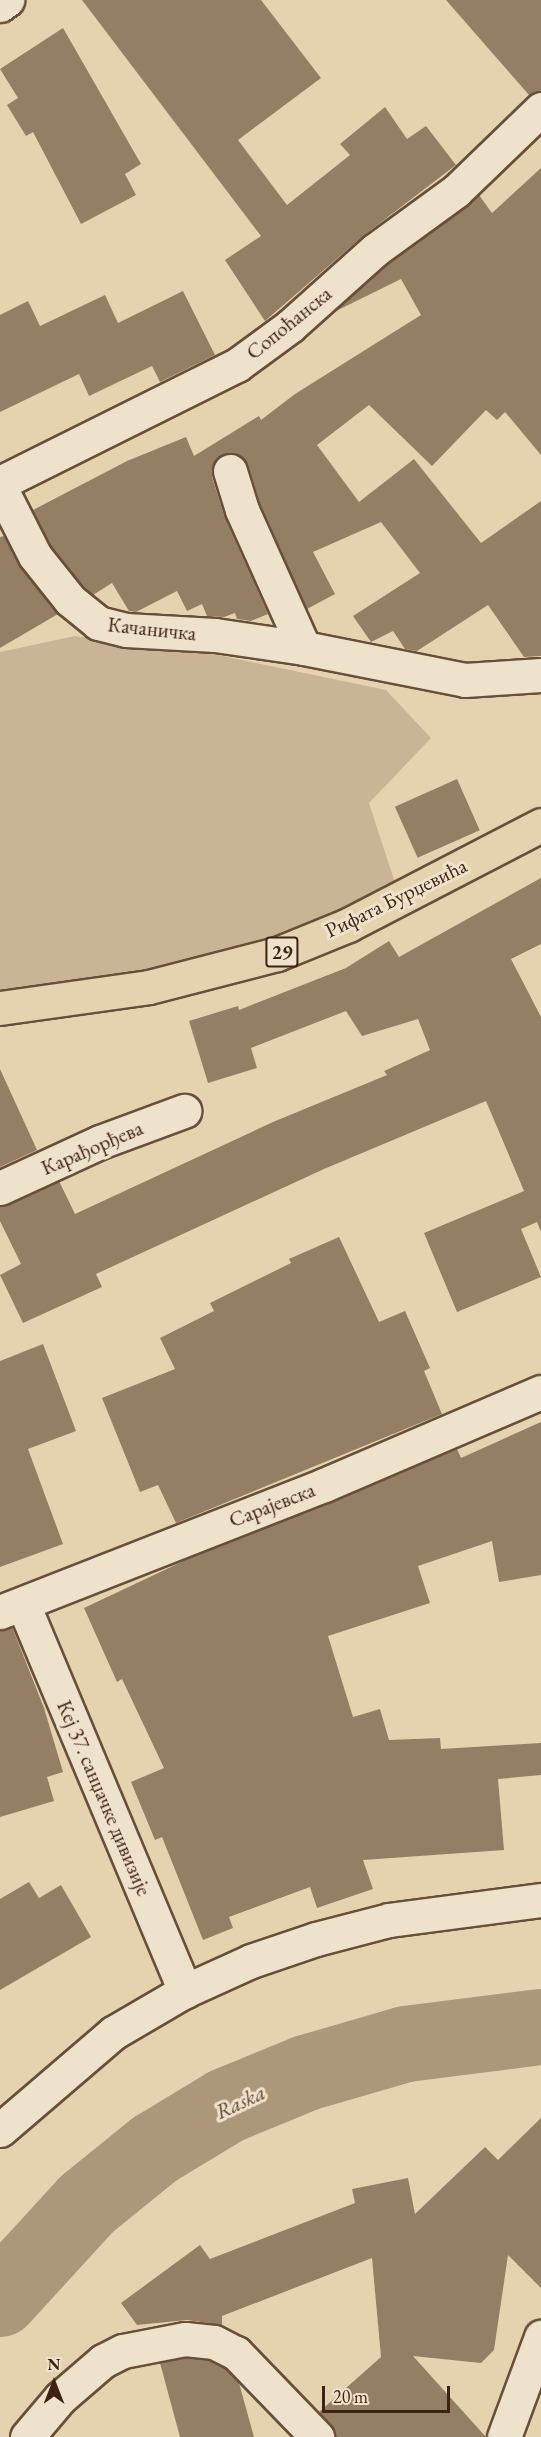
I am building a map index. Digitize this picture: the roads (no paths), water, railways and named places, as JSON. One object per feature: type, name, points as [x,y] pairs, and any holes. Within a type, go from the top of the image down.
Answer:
[{"type":"main road","name":"Рифата Бурџевића","points":[[0,1008],[149,987],[277,954],[348,925],[541,825]]},
{"type":"street","points":[[0,5],[7,0]]},
{"type":"street","name":"Сопоћанска","points":[[0,485],[237,365],[290,326],[375,250],[456,191],[541,109]]},
{"type":"street","points":[[230,471],[242,510],[304,648]]},
{"type":"street","name":"Качаничка","points":[[0,485],[35,556],[70,600],[98,624],[126,630],[215,635],[304,648],[465,680],[541,675]]},
{"type":"street","name":"Карађорђева","points":[[0,1188],[100,1142],[184,1111]]},
{"type":"street","name":"Сарајевска","points":[[11,1608],[420,1446],[541,1392]]},
{"type":"street","name":"Кеј 37. санџачке дивизије","points":[[11,1608],[185,1991]]},
{"type":"street","points":[[0,2130],[113,2033],[185,1991],[251,1962],[326,1936],[448,1910],[541,1900]]},
{"type":"street","points":[[504,2437],[541,2337]]},
{"type":"street","points":[[27,2437],[81,2380],[123,2351],[185,2339],[214,2342],[236,2353],[317,2437]]},
{"type":"waterway","name":"Raska","points":[[0,2299],[87,2204],[155,2149],[226,2106],[306,2073],[406,2044],[541,2027]]}]
